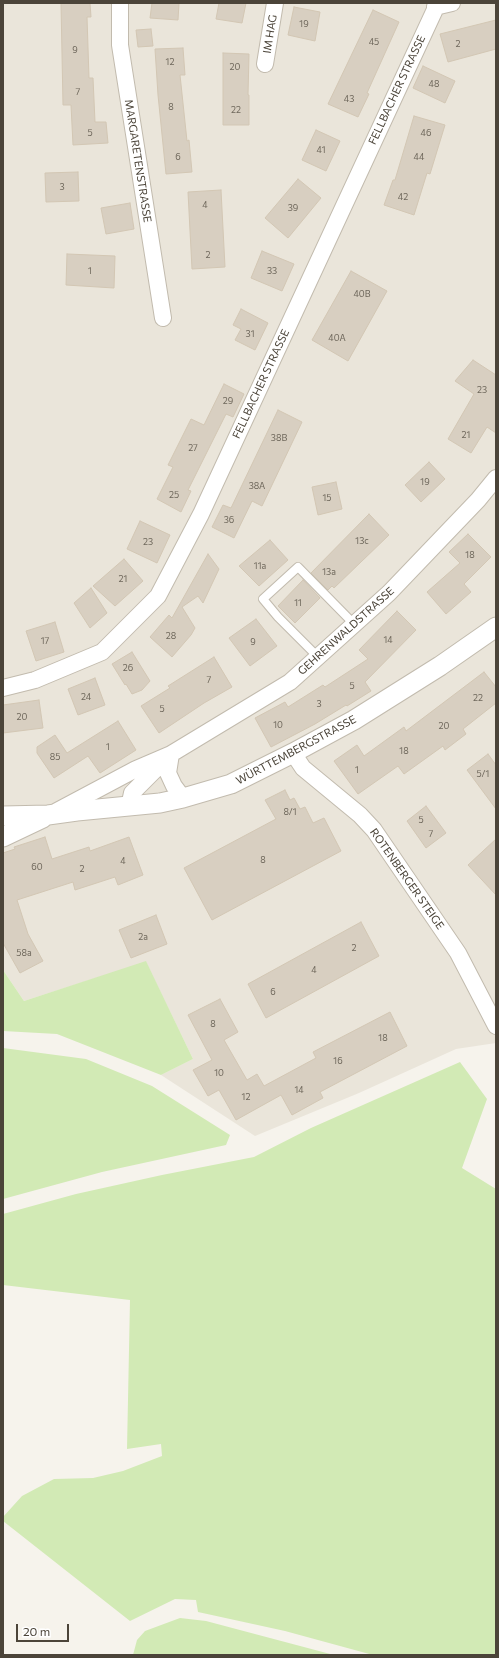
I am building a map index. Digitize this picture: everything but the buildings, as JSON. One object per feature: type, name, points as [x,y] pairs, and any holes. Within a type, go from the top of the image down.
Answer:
[{"type":"street","name":"MARGARETENSTRASSE","points":[[120,3],[120,45],[163,318]]},
{"type":"street","name":"IM HAG","points":[[265,64],[275,3]]},
{"type":"street","points":[[436,5],[452,3]]},
{"type":"street","name":"FELLBACHER STRASSE","points":[[3,688],[35,680],[102,652],[158,596],[201,514],[436,5]]},
{"type":"street","name":"GEHRENWALDSTRASSE","points":[[48,815],[109,785],[136,769],[171,754],[290,682],[389,593],[478,500],[496,478]]},
{"type":"street","name":"WÜRTTEMBERGSTRASSE","points":[[48,815],[77,810],[160,803],[231,784],[354,720],[440,666],[496,627]]},
{"type":"street","name":"ROTENBERGER STEIGE","points":[[293,753],[303,768],[360,815],[374,830],[458,953],[496,1026]]},
{"type":"street","points":[[171,754],[168,773],[174,786],[183,798]]},
{"type":"street","name":"GEHRENWALDSTRASSE","points":[[129,806],[132,793],[171,754]]},
{"type":"street","points":[[3,816],[48,815]]},
{"type":"street","points":[[3,837],[48,815]]},
{"type":"lane","points":[[318,657],[278,617],[263,599],[298,567],[354,624]]},
{"type":"shaded area","points":[[3,3],[496,3],[496,1043],[456,1049],[359,1093],[255,1136],[161,1075],[193,1059],[146,962],[24,1001],[3,970]]},
{"type":"green space","points":[[146,961],[193,1059],[161,1075],[57,1034],[3,1031],[3,970],[24,1001]]},
{"type":"green space","points":[[3,1048],[86,1059],[152,1086],[230,1135],[226,1145],[102,1172],[3,1199]]},
{"type":"green space","points":[[460,1062],[487,1099],[462,1168],[496,1189],[496,1655],[373,1655],[285,1631],[198,1612],[196,1600],[175,1599],[130,1621],[3,1521],[3,1517],[22,1496],[54,1479],[93,1478],[123,1471],[162,1456],[161,1444],[127,1449],[130,1300],[3,1285],[3,1214],[76,1194],[254,1157],[311,1128]]},
{"type":"green space","points":[[180,1618],[206,1621],[334,1655],[133,1655],[137,1640],[145,1631]]}]
